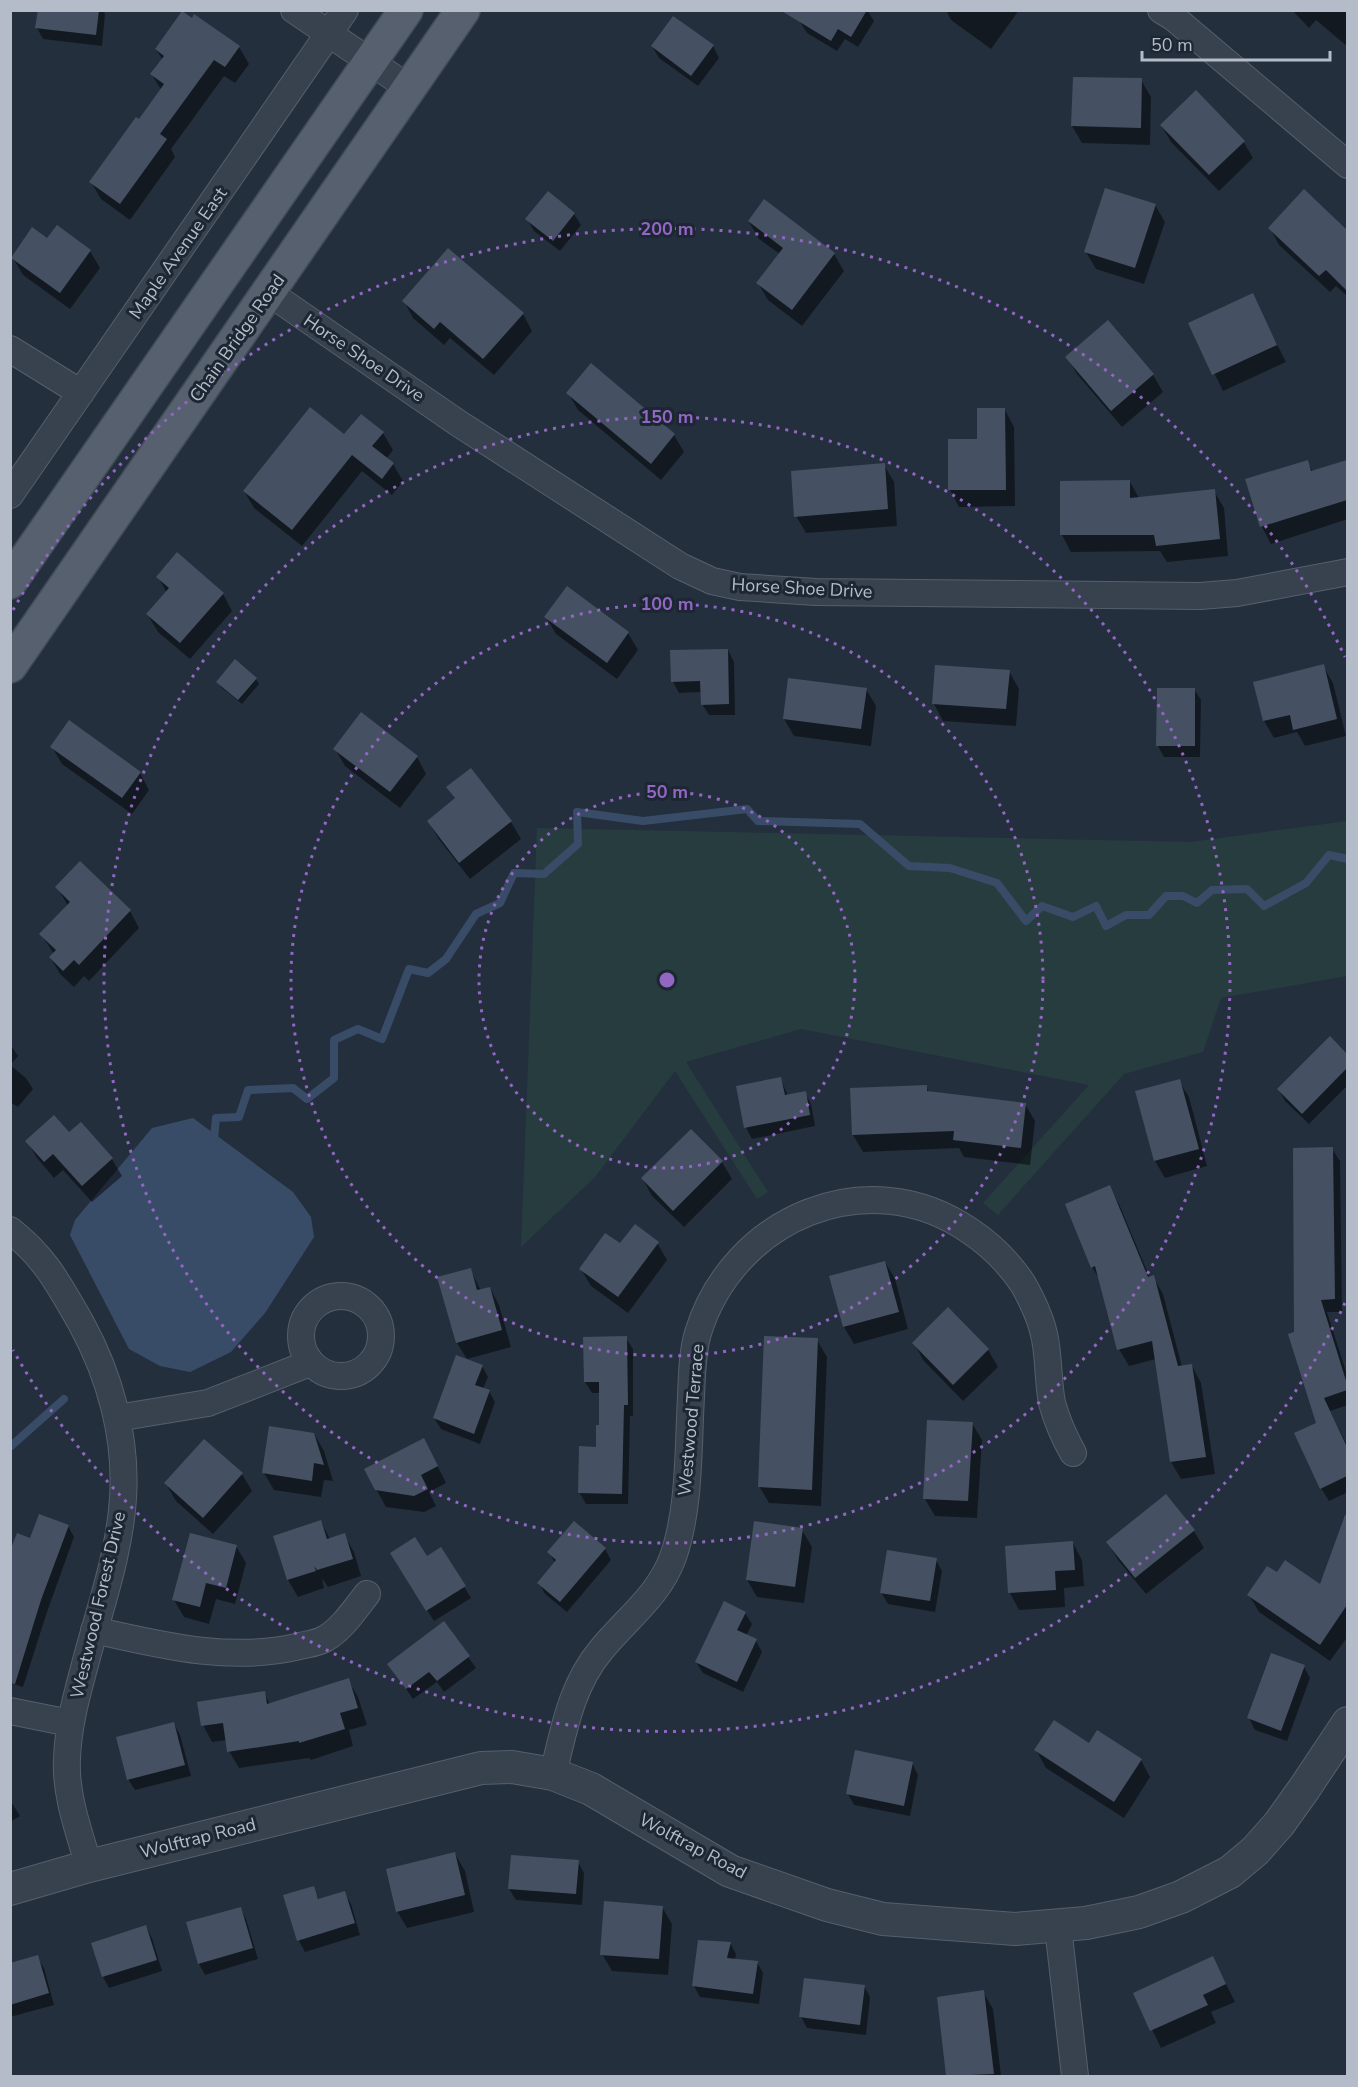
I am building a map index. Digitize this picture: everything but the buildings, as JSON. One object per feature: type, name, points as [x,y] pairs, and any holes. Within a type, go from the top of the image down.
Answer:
[{"type":"main road","points":[[10,582],[406,10]]},
{"type":"main road","name":"Chain Bridge Road","points":[[10,666],[463,10]]},
{"type":"street","points":[[294,10],[409,88]]},
{"type":"street","name":"Maple Avenue East","points":[[10,495],[345,10]]},
{"type":"street","points":[[1161,10],[1174,18],[1347,165]]},
{"type":"street","name":"Horse Shoe Drive","points":[[268,292],[468,430],[680,566],[712,581],[740,587],[816,592],[1200,596],[1237,592],[1347,572]]},
{"type":"street","points":[[10,349],[81,393]]},
{"type":"street","name":"Westwood Terrace","points":[[553,1774],[571,1701],[584,1675],[601,1650],[641,1610],[661,1582],[672,1559],[682,1528],[693,1364],[698,1335],[708,1305],[722,1280],[744,1254],[769,1232],[805,1213],[837,1204],[870,1200],[902,1203],[932,1210],[960,1224],[986,1242],[1023,1285],[1039,1318],[1045,1337],[1052,1402],[1062,1433],[1072,1453]]},
{"type":"street","name":"Westwood Forest Drive","points":[[10,1230],[26,1243],[50,1269],[89,1338],[105,1376],[117,1418],[124,1468],[123,1500],[114,1556],[70,1723],[66,1761],[70,1796],[89,1866]]},
{"type":"street","points":[[117,1418],[208,1403],[310,1363]]},
{"type":"street","points":[[94,1630],[155,1644],[196,1650],[248,1653],[287,1649],[324,1640],[336,1631],[367,1594]]},
{"type":"street","points":[[10,1711],[70,1723]]},
{"type":"street","name":"Wolftrap Road","points":[[10,1889],[89,1866],[481,1768],[512,1767],[553,1774],[591,1789],[730,1871],[827,1905],[883,1918],[1015,1929],[1059,1927],[1139,1912],[1181,1897],[1230,1872],[1255,1851],[1278,1824],[1347,1723]]},
{"type":"street","points":[[1059,1927],[1075,2076]]},
{"type":"green space","points":[[1347,821],[1347,976],[1221,998],[1203,1052],[1124,1074],[998,1215],[983,1203],[1089,1085],[801,1029],[686,1062],[768,1192],[757,1199],[675,1071],[595,1177],[521,1247],[537,828],[1191,842]]},
{"type":"water","points":[[193,1118],[293,1192],[311,1217],[314,1237],[265,1313],[231,1352],[190,1372],[160,1366],[129,1349],[70,1235],[75,1220],[152,1128]]},
{"type":"waterway","points":[[211,1140],[214,1139],[216,1118],[239,1117],[248,1090],[293,1088],[307,1099],[334,1078],[334,1040],[358,1029],[382,1039],[409,969],[428,973],[446,959],[476,914],[500,903],[514,873],[544,874],[578,844],[577,812],[643,821],[747,809],[758,821],[860,824],[909,866],[950,868],[997,883],[1026,921],[1042,906],[1073,917],[1096,906],[1106,926],[1126,915],[1149,915],[1166,896],[1183,896],[1197,903],[1212,890],[1247,889],[1264,906],[1306,883],[1329,855],[1348,859]]},
{"type":"waterway","points":[[10,1447],[64,1399]]}]
